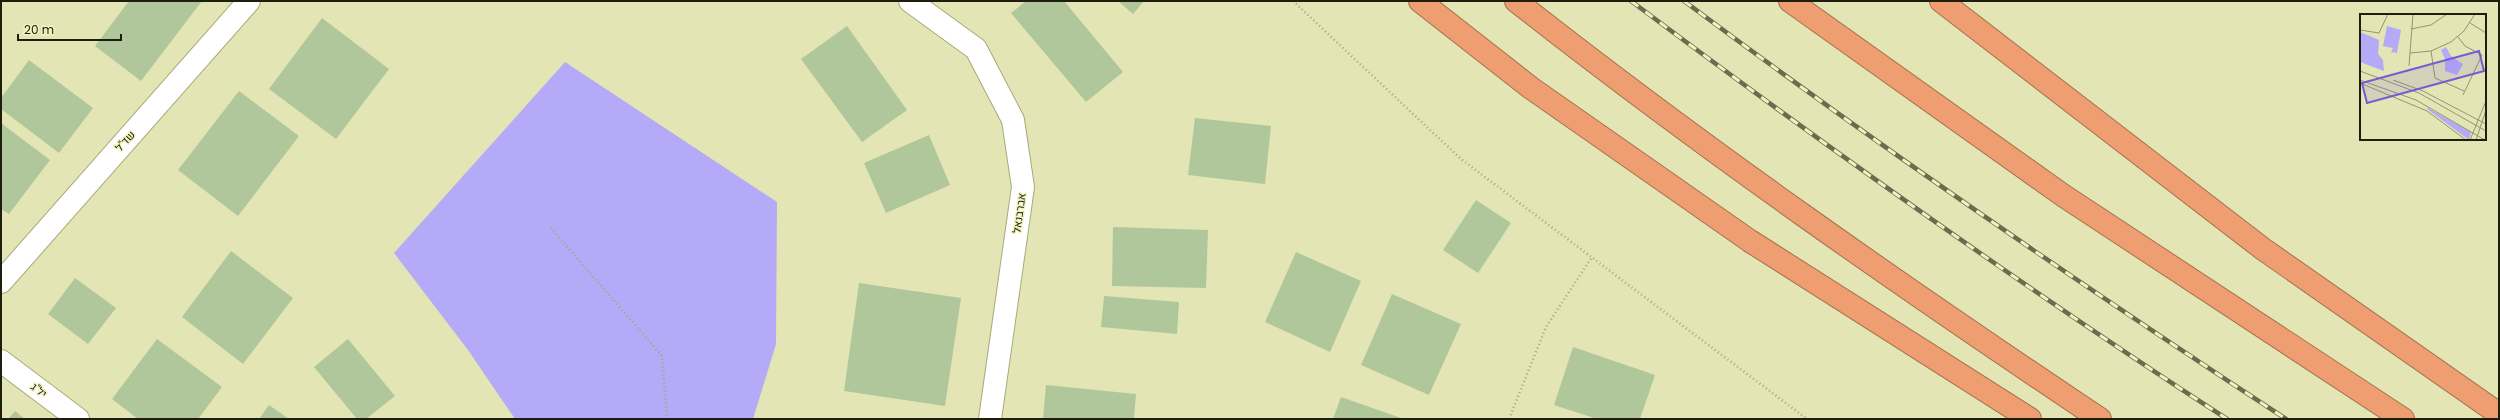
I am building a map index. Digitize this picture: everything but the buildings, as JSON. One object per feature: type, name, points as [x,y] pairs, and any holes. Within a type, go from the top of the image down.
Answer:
[{"type":"highway","points":[[1420,1],[1531,88],[1750,241],[2030,419]]},
{"type":"highway","points":[[1516,1],[1688,132],[1826,231],[1970,332],[2100,419]]},
{"type":"highway","points":[[1790,1],[2064,196],[2403,419]]},
{"type":"highway","points":[[1941,1],[2263,249],[2499,414]]},
{"type":"street","name":"שד\"ל","points":[[1,282],[249,1]]},
{"type":"street","name":"אברבנאל","points":[[910,1],[976,49],[1013,120],[1023,187],[990,419]]},
{"type":"street","name":"יל\"ג","points":[[1,361],[78,419]]},
{"type":"path","points":[[1293,1],[1461,159],[1807,419]]},
{"type":"path","points":[[550,228],[662,356],[667,419]]},
{"type":"path","points":[[1509,419],[1546,327],[1592,257]]},
{"type":"shaded area","points":[[565,62],[777,202],[776,344],[753,419],[515,419],[468,350],[394,253]]},
{"type":"railway","points":[[1631,1],[1777,109],[1925,215],[2075,318],[2227,419]]},
{"type":"railway","points":[[1684,1],[1907,162],[2133,318],[2286,419]]}]
